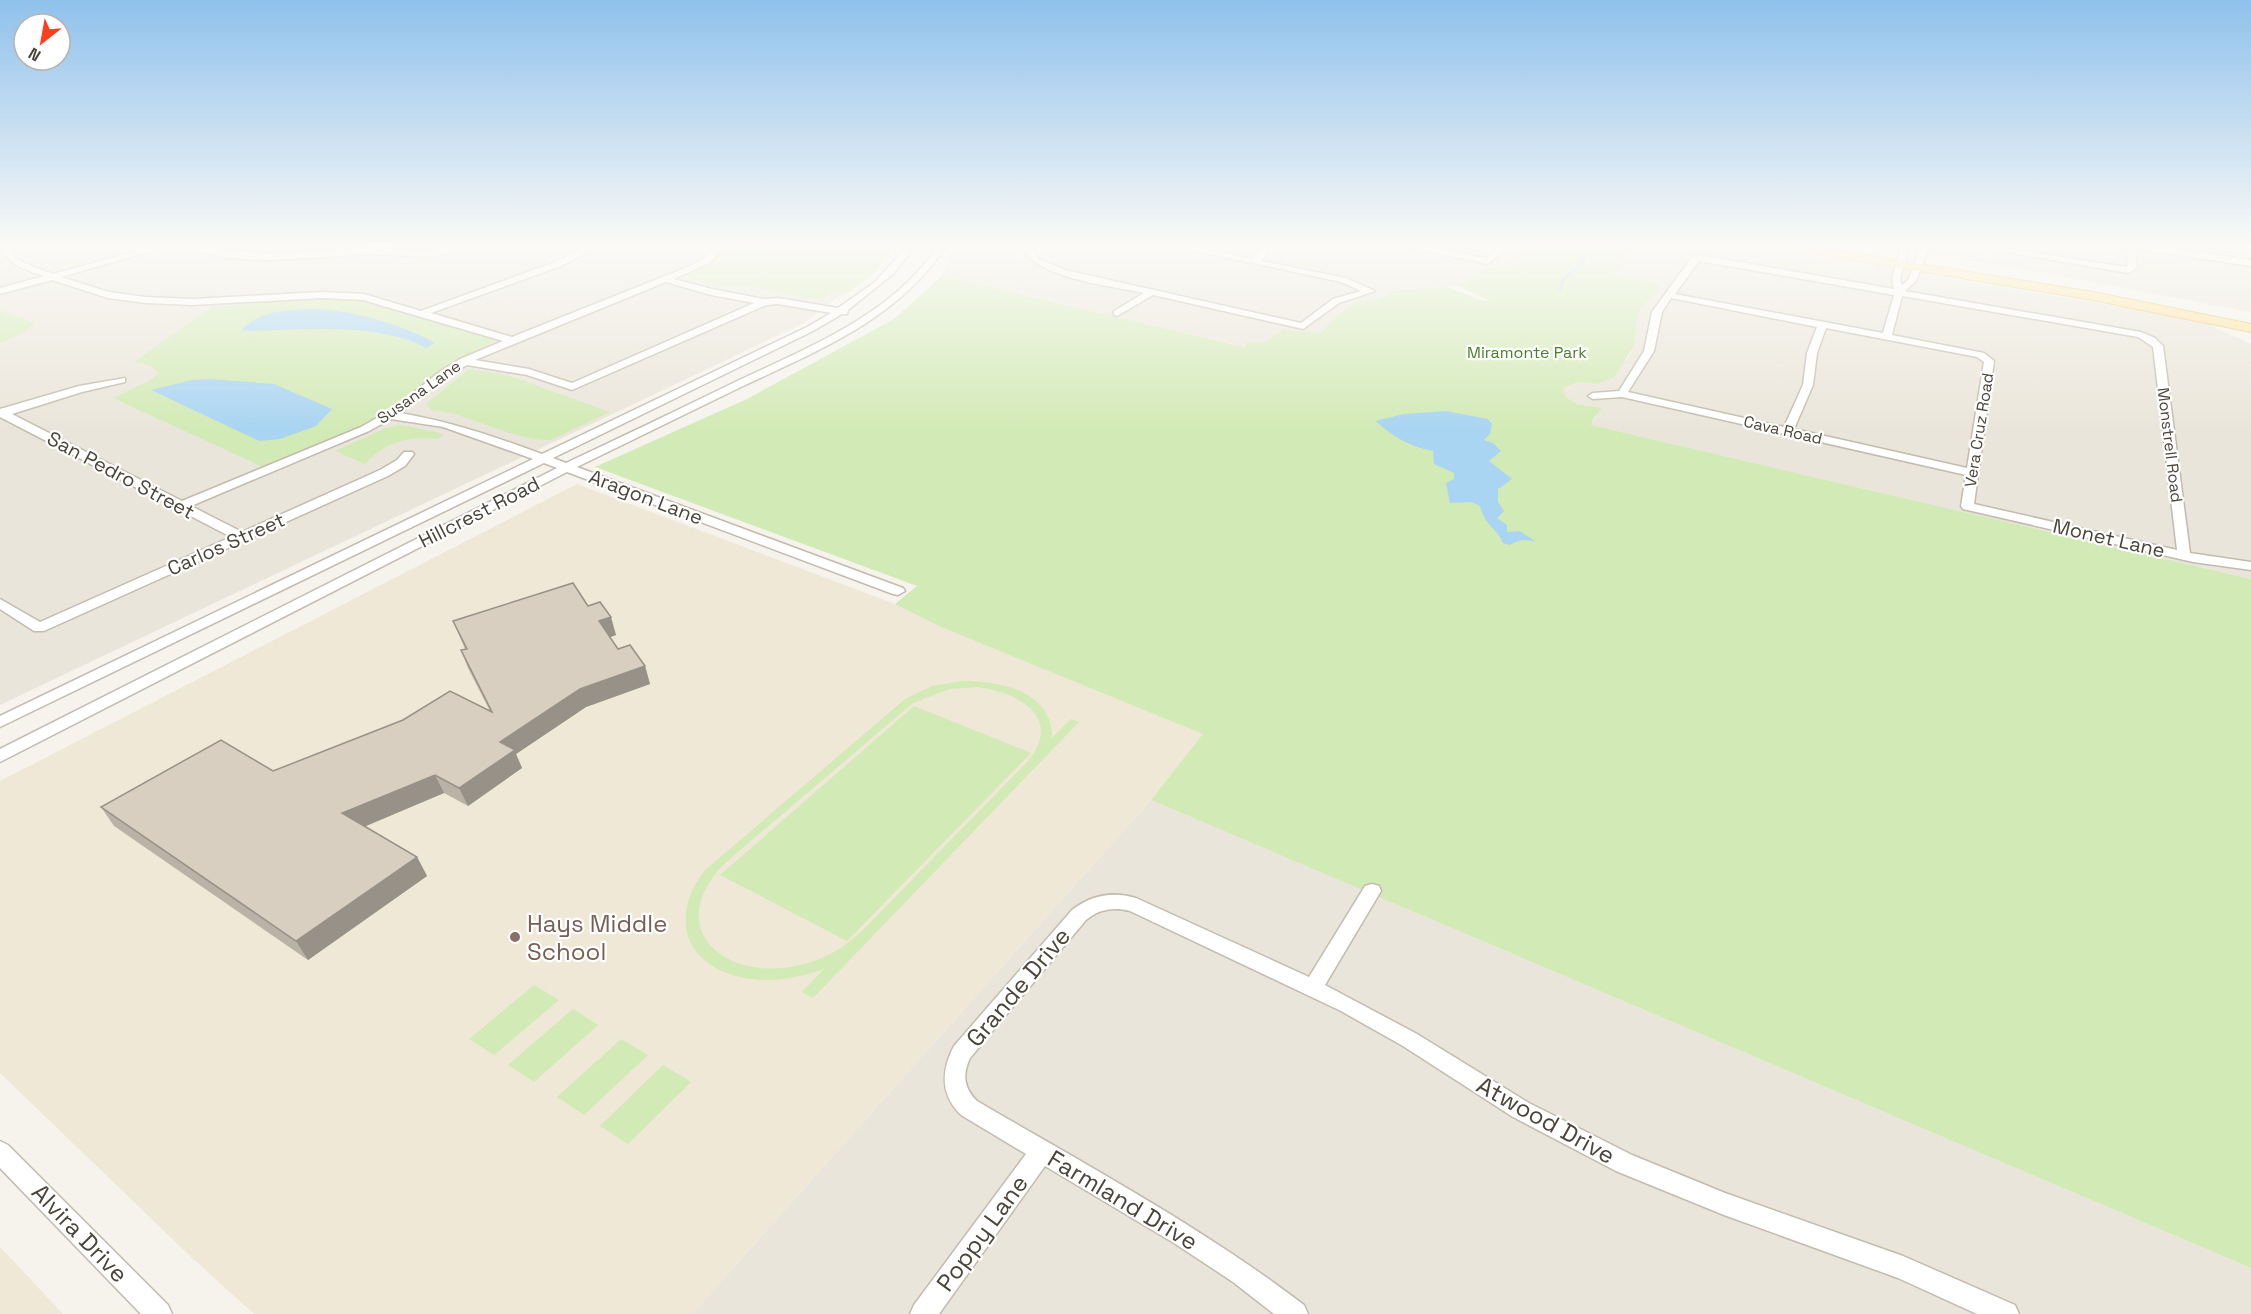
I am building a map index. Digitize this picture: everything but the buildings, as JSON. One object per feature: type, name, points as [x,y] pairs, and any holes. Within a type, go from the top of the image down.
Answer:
[{"type":"main road","points":[[2153,308],[2251,328]]},
{"type":"main road","points":[[2207,308],[2251,317]]},
{"type":"street","points":[[408,308],[511,340]]},
{"type":"street","points":[[423,313],[436,308]]},
{"type":"street","name":"Susana Lane","points":[[180,506],[336,442],[390,415],[464,361],[591,308]]},
{"type":"street","points":[[464,361],[520,370],[572,387],[750,308]]},
{"type":"street","points":[[789,308],[871,316]]},
{"type":"street","name":"Hillcrest Road","points":[[0,722],[794,337],[843,308]]},
{"type":"street","name":"Hillcrest Road","points":[[0,756],[320,595],[359,572],[797,357],[883,308]]},
{"type":"street","points":[[1117,313],[1125,308]]},
{"type":"street","points":[[1224,308],[1303,326],[1326,308]]},
{"type":"street","points":[[1622,394],[1647,357],[1652,341],[1655,316],[1660,308]]},
{"type":"street","points":[[1739,308],[1887,337],[1895,308]]},
{"type":"street","name":"Monstrell Road","points":[[1993,308],[2119,330],[2149,338],[2158,346],[2184,556]]},
{"type":"street","points":[[835,314],[858,324]]},
{"type":"street","points":[[1788,431],[1808,385],[1812,353],[1823,324]]},
{"type":"street","name":"Vera Cruz Road","points":[[1887,337],[1984,356],[1989,361],[1967,506]]},
{"type":"street","points":[[1,413],[79,389],[121,381]]},
{"type":"street","name":"Cava Road","points":[[1593,396],[1622,394],[1972,472]]},
{"type":"street","name":"San Pedro Street","points":[[1,413],[242,537]]},
{"type":"street","name":"Aragon Lane","points":[[390,415],[463,429],[898,591]]},
{"type":"street","name":"Carlos Street","points":[[0,603],[39,628],[384,473],[401,463],[408,454]]},
{"type":"street","name":"Monet Lane","points":[[1967,506],[2184,556],[2251,566]]},
{"type":"street","points":[[292,580],[320,595]]},
{"type":"street","points":[[1313,988],[1372,891]]},
{"type":"street","name":"Atwood Drive","points":[[1100,903],[1118,901],[1136,905],[1313,988],[1410,1040],[1521,1110],[1624,1163],[1724,1204],[1903,1268],[2006,1314]]},
{"type":"street","name":"Grande Drive","points":[[954,1085],[954,1071],[963,1053],[1078,915],[1100,903]]},
{"type":"street","name":"Farmland Drive","points":[[954,1085],[969,1108],[1192,1240],[1242,1273],[1295,1314]]},
{"type":"street","name":"Poppy Lane","points":[[923,1314],[1042,1151]]},
{"type":"street","name":"Alvira Drive","points":[[0,1152],[159,1314]]},
{"type":"shaded area","points":[[823,308],[804,323],[0,705],[0,311],[36,326],[0,310]]},
{"type":"shaded area","points":[[1080,308],[1353,308],[1320,333],[1303,332],[1267,346],[1245,347]]},
{"type":"shaded area","points":[[2130,308],[2207,324],[2251,344],[2251,579],[1591,425],[1601,408],[1577,404],[1566,397],[1563,388],[1578,382],[1597,384],[1628,358],[1634,346],[1640,309]]},
{"type":"shaded area","points":[[2231,308],[2251,308],[2251,312]]},
{"type":"shaded area","name":"Hays Middle School","points":[[577,484],[895,604],[941,627],[1204,734],[1151,800],[692,1314],[254,1314],[190,1256],[0,1073],[0,781]]},
{"type":"shaded area","points":[[1151,800],[2251,1268],[2251,1314],[692,1314]]},
{"type":"shaded area","points":[[0,1247],[63,1314],[0,1314]]},
{"type":"green space","points":[[210,308],[389,308],[498,340],[457,360],[394,408],[371,422],[265,468],[113,398],[149,381],[159,373],[149,365],[134,362]]},
{"type":"green space","name":"Miramonte Park","points":[[906,308],[1079,308],[1244,347],[1247,345],[1244,343],[1263,343],[1284,330],[1320,333],[1347,308],[1641,308],[1634,346],[1614,377],[1597,384],[1578,382],[1563,388],[1566,397],[1577,404],[1602,408],[1591,425],[2251,579],[2251,1268],[1151,800],[1203,734],[941,627],[895,604],[917,586],[595,467],[747,399],[894,319]]},
{"type":"green space","points":[[0,310],[34,324],[23,333],[0,343]]},
{"type":"green space","points":[[469,369],[508,375],[610,412],[550,440],[522,436],[460,416],[431,410],[426,404]]},
{"type":"green space","points":[[401,425],[443,434],[438,439],[407,439],[389,445],[365,464],[335,451],[386,428]]},
{"type":"green space","points":[[963,681],[993,683],[1022,692],[1044,709],[1050,722],[1052,738],[1071,719],[1079,722],[813,998],[802,992],[824,969],[793,978],[761,980],[738,976],[718,969],[703,959],[692,945],[686,929],[686,911],[692,892],[704,871],[905,699],[932,686]],"holes":[[[977,687],[1007,694],[1031,709],[1038,720],[1041,732],[1038,745],[1028,761],[861,932],[825,957],[800,965],[773,969],[748,966],[727,958],[711,946],[701,929],[699,910],[707,887],[725,863],[913,703],[949,689]]]},
{"type":"green space","points":[[914,706],[1031,753],[847,941],[720,875]]},
{"type":"green space","points":[[534,985],[559,1000],[494,1055],[469,1039]]},
{"type":"green space","points":[[573,1009],[598,1025],[534,1082],[508,1065]]},
{"type":"green space","points":[[621,1039],[648,1055],[584,1115],[557,1097]]},
{"type":"green space","points":[[663,1065],[691,1082],[628,1144],[600,1126]]},
{"type":"water","points":[[313,309],[376,319],[408,330],[435,343],[426,348],[406,339],[361,330],[244,331],[242,329],[266,315]]},
{"type":"water","points":[[210,379],[274,384],[332,409],[316,426],[280,439],[259,441],[151,390],[192,380]]},
{"type":"water","points":[[1446,411],[1488,419],[1492,424],[1490,434],[1484,440],[1493,443],[1501,451],[1489,461],[1512,479],[1498,489],[1498,502],[1504,511],[1497,518],[1507,525],[1507,532],[1520,531],[1536,542],[1523,540],[1510,545],[1503,543],[1485,518],[1480,506],[1471,502],[1450,503],[1446,483],[1454,479],[1454,473],[1434,464],[1433,451],[1402,440],[1375,421],[1404,414]]},
{"type":"place","name":"Hays Middle School","points":[[515,937]]}]
